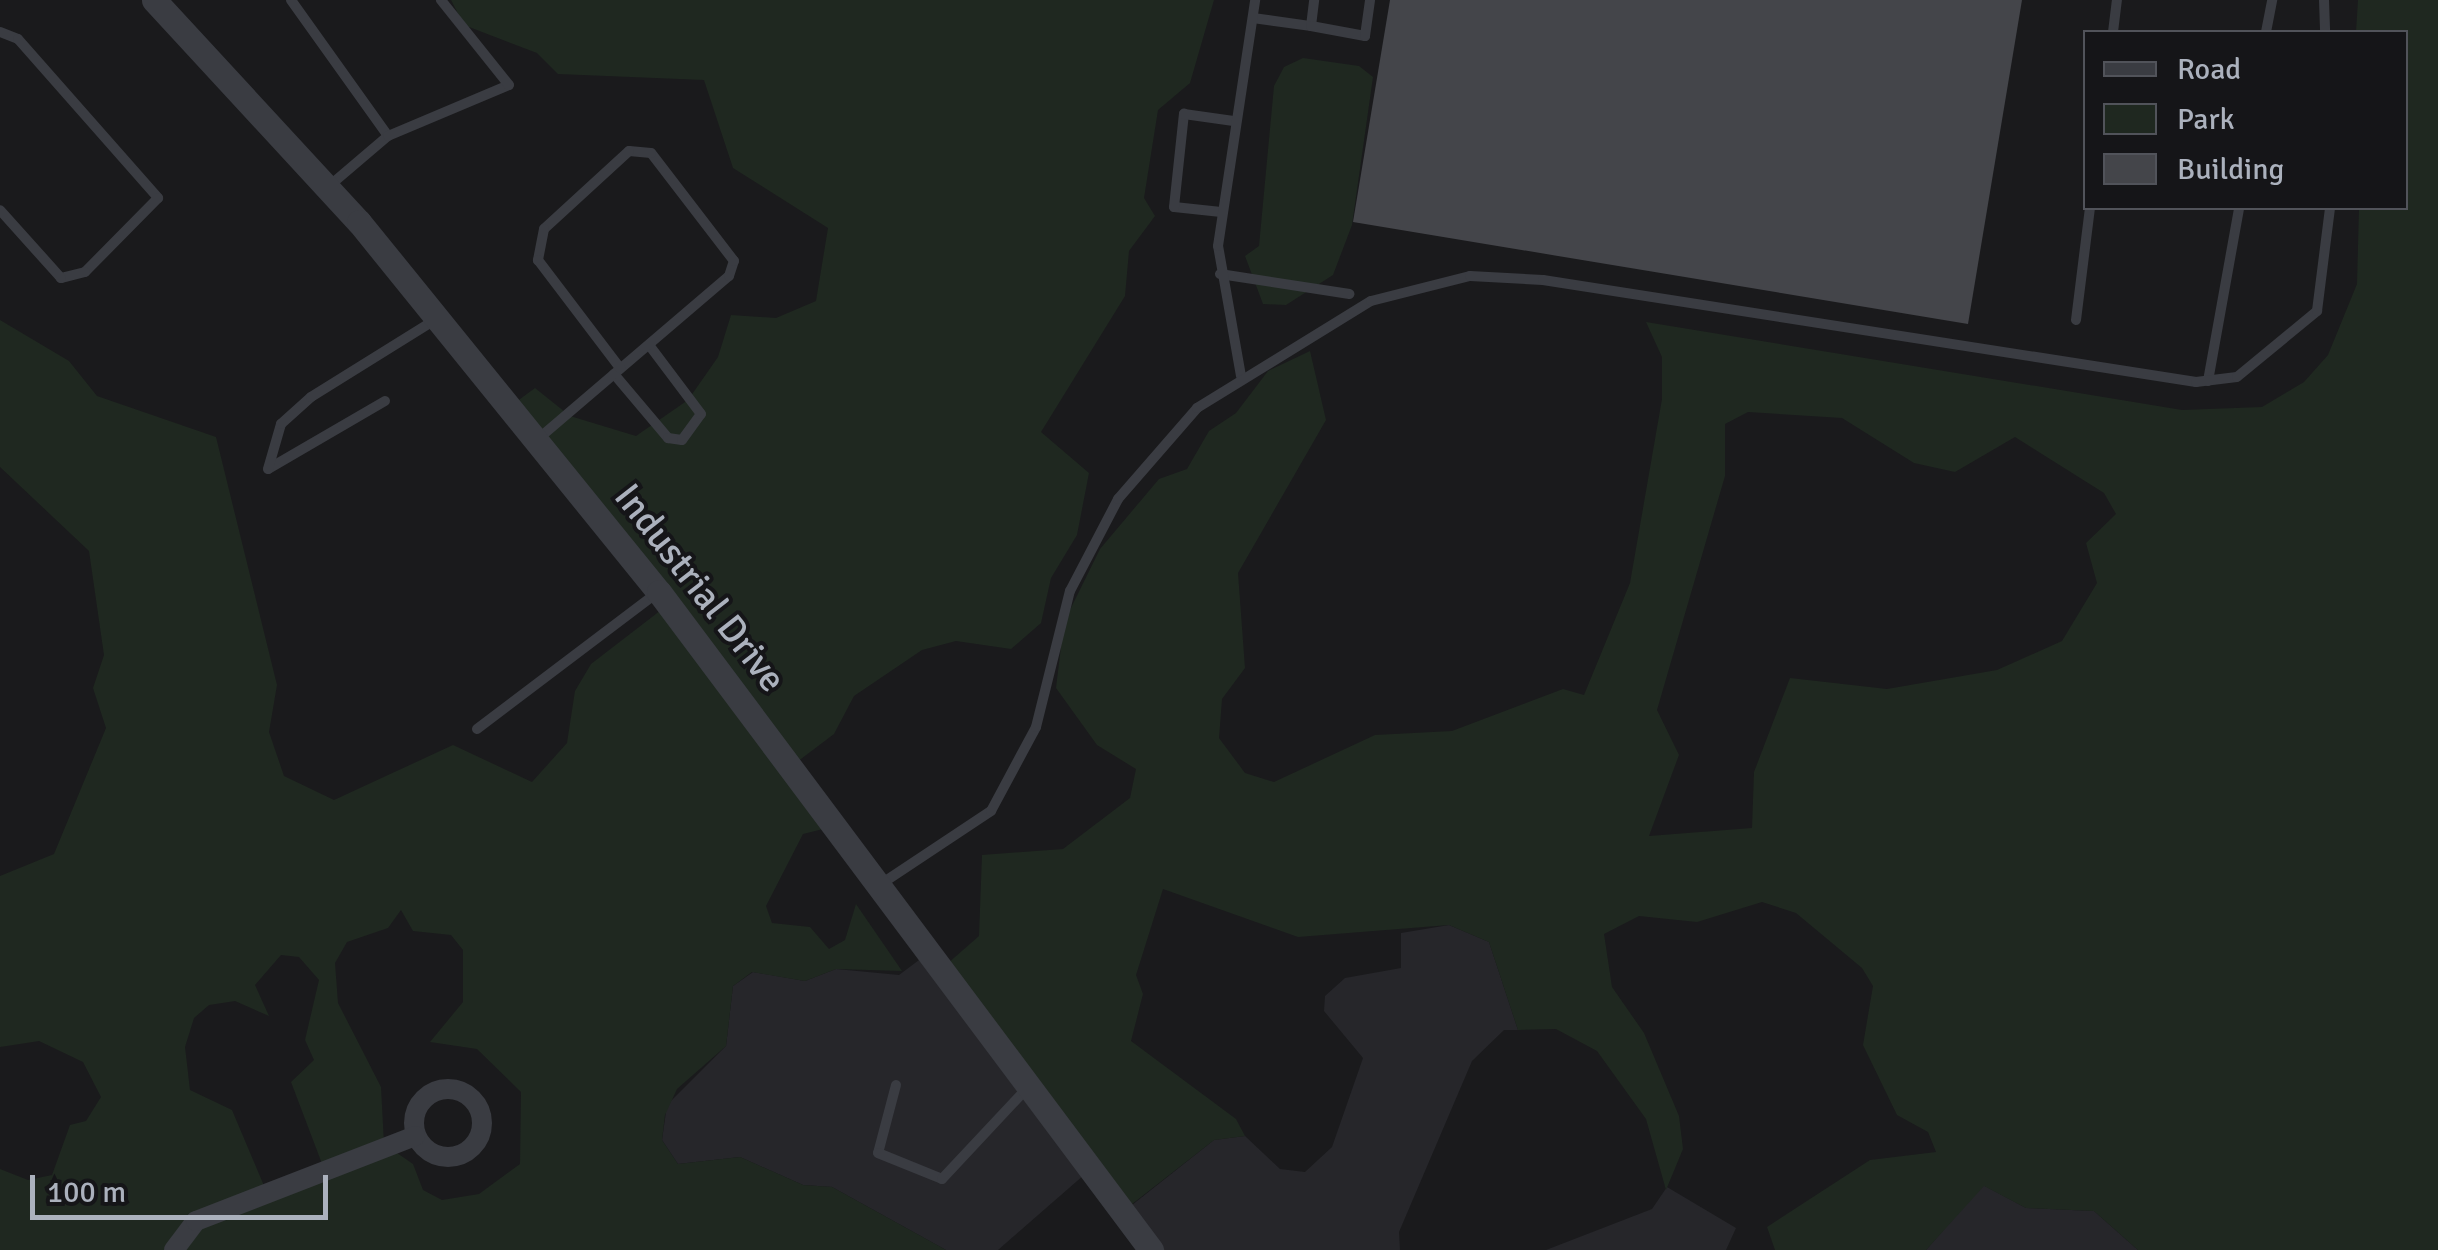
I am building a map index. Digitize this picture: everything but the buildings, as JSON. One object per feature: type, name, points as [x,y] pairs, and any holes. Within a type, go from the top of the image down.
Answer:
[{"type":"street","name":"Industrial Drive","points":[[154,0],[327,188],[537,440],[658,592],[1151,1250]]},
{"type":"street","points":[[174,1250],[196,1221],[414,1136]]},
{"type":"lane","points":[[291,0],[388,136]]},
{"type":"lane","points":[[327,188],[388,136],[509,85],[441,0]]},
{"type":"lane","points":[[1242,376],[1220,274],[1221,212],[1256,0]]},
{"type":"lane","points":[[1311,26],[1314,0]]},
{"type":"lane","points":[[1253,18],[1365,36],[1370,0]]},
{"type":"lane","points":[[2113,30],[2117,0]]},
{"type":"lane","points":[[2266,30],[2272,0]]},
{"type":"lane","points":[[2324,0],[2325,30]]},
{"type":"lane","points":[[0,32],[18,39],[158,198],[85,272],[61,278],[0,210]]},
{"type":"lane","points":[[1221,212],[1174,207],[1184,114],[1234,121]]},
{"type":"lane","points":[[537,440],[617,371],[648,344],[729,276],[734,261],[651,153],[630,151],[544,229],[538,260],[617,371],[668,438],[682,440],[700,414],[648,344]]},
{"type":"lane","points":[[2076,320],[2090,210]]},
{"type":"lane","points":[[2208,381],[2239,210]]},
{"type":"lane","points":[[877,887],[991,811],[1036,728],[1070,591],[1118,499],[1197,408],[1242,376],[1371,301],[1470,276],[2208,381],[2266,358],[2317,311],[2330,210]]},
{"type":"lane","points":[[1220,274],[1348,294]]},
{"type":"lane","points":[[385,401],[268,468],[281,424],[311,397],[439,318]]},
{"type":"lane","points":[[477,728],[658,592]]},
{"type":"lane","points":[[896,1085],[878,1153],[942,1180],[1028,1086]]},
{"type":"shaded area","points":[[1449,925],[1489,942],[1518,1030],[1504,1030],[1472,1061],[1399,1232],[1400,1250],[1154,1250],[1127,1209],[1214,1140],[1245,1136],[1280,1169],[1305,1172],[1332,1147],[1363,1058],[1324,1011],[1325,996],[1345,978],[1401,968],[1401,933]]},
{"type":"shaded area","points":[[931,951],[1092,1168],[998,1250],[946,1250],[832,1187],[803,1185],[740,1157],[678,1164],[662,1140],[667,1105],[726,1046],[733,986],[753,972],[805,981],[836,969],[899,975]]},
{"type":"shaded area","points":[[1983,1185],[2026,1208],[2094,1211],[2138,1250],[1926,1250]]},
{"type":"shaded area","points":[[1667,1187],[1736,1228],[1726,1250],[1546,1250],[1652,1209]]},
{"type":"green space","points":[[451,0],[1214,0],[1190,83],[1158,110],[1144,198],[1155,216],[1129,251],[1125,296],[1041,432],[1089,473],[1077,535],[1051,578],[1041,623],[1011,649],[956,641],[922,650],[854,696],[834,734],[793,765],[835,826],[803,834],[766,906],[772,923],[810,927],[829,949],[845,940],[856,904],[902,971],[836,969],[805,981],[752,972],[733,986],[726,1046],[677,1089],[665,1115],[662,1140],[678,1164],[740,1157],[803,1185],[832,1187],[946,1250],[0,1250],[0,1169],[28,1180],[52,1175],[70,1125],[86,1121],[101,1097],[83,1062],[39,1041],[0,1047],[0,876],[54,854],[106,728],[93,688],[104,655],[89,551],[0,467],[0,320],[69,361],[97,396],[216,437],[277,685],[269,732],[284,776],[334,800],[453,745],[532,782],[567,743],[575,691],[591,664],[665,607],[512,405],[535,388],[570,416],[636,436],[688,400],[718,357],[731,315],[776,318],[816,301],[828,228],[733,168],[704,80],[558,74],[537,53],[464,25]],"holes":[[[401,910],[413,931],[451,935],[463,950],[463,1002],[430,1042],[477,1049],[521,1092],[520,1164],[479,1194],[442,1200],[423,1190],[413,1164],[384,1144],[381,1087],[338,1003],[335,963],[347,942],[388,928]],[[281,955],[299,957],[319,980],[305,1040],[314,1060],[291,1082],[324,1169],[265,1188],[232,1110],[190,1090],[185,1047],[194,1018],[209,1005],[235,1001],[269,1016],[255,985]]]},
{"type":"green space","points":[[2358,0],[2438,0],[2438,1250],[2138,1250],[2094,1211],[2026,1208],[1984,1186],[1926,1250],[1775,1250],[1767,1227],[1870,1160],[1936,1152],[1928,1132],[1897,1115],[1863,1045],[1873,986],[1862,968],[1796,913],[1762,902],[1697,922],[1639,916],[1604,934],[1612,987],[1644,1033],[1679,1116],[1683,1149],[1666,1190],[1646,1119],[1597,1051],[1556,1029],[1518,1030],[1489,942],[1449,925],[1298,937],[1163,889],[1136,975],[1143,994],[1131,1041],[1236,1119],[1245,1136],[1214,1140],[1127,1208],[947,964],[979,936],[982,855],[1063,849],[1130,798],[1136,769],[1097,745],[1056,688],[1064,622],[1100,549],[1159,479],[1187,469],[1209,431],[1236,413],[1268,371],[1310,351],[1326,420],[1238,573],[1245,668],[1222,699],[1219,738],[1245,773],[1274,782],[1375,735],[1452,731],[1563,689],[1584,695],[1630,583],[1662,399],[1662,357],[1646,322],[2182,410],[2262,407],[2304,382],[2328,355],[2357,284],[2359,210],[2408,210],[2408,30],[2356,30]],"holes":[[[1748,412],[1842,418],[1914,463],[1955,472],[2015,437],[2104,493],[2116,514],[2086,543],[2097,583],[2062,641],[1997,670],[1887,689],[1790,678],[1754,772],[1752,828],[1649,836],[1679,755],[1657,710],[1725,476],[1725,424]]]},
{"type":"green space","points":[[1303,58],[1359,66],[1373,77],[1352,225],[1333,275],[1286,305],[1263,304],[1245,256],[1259,246],[1274,86],[1284,67]]}]
